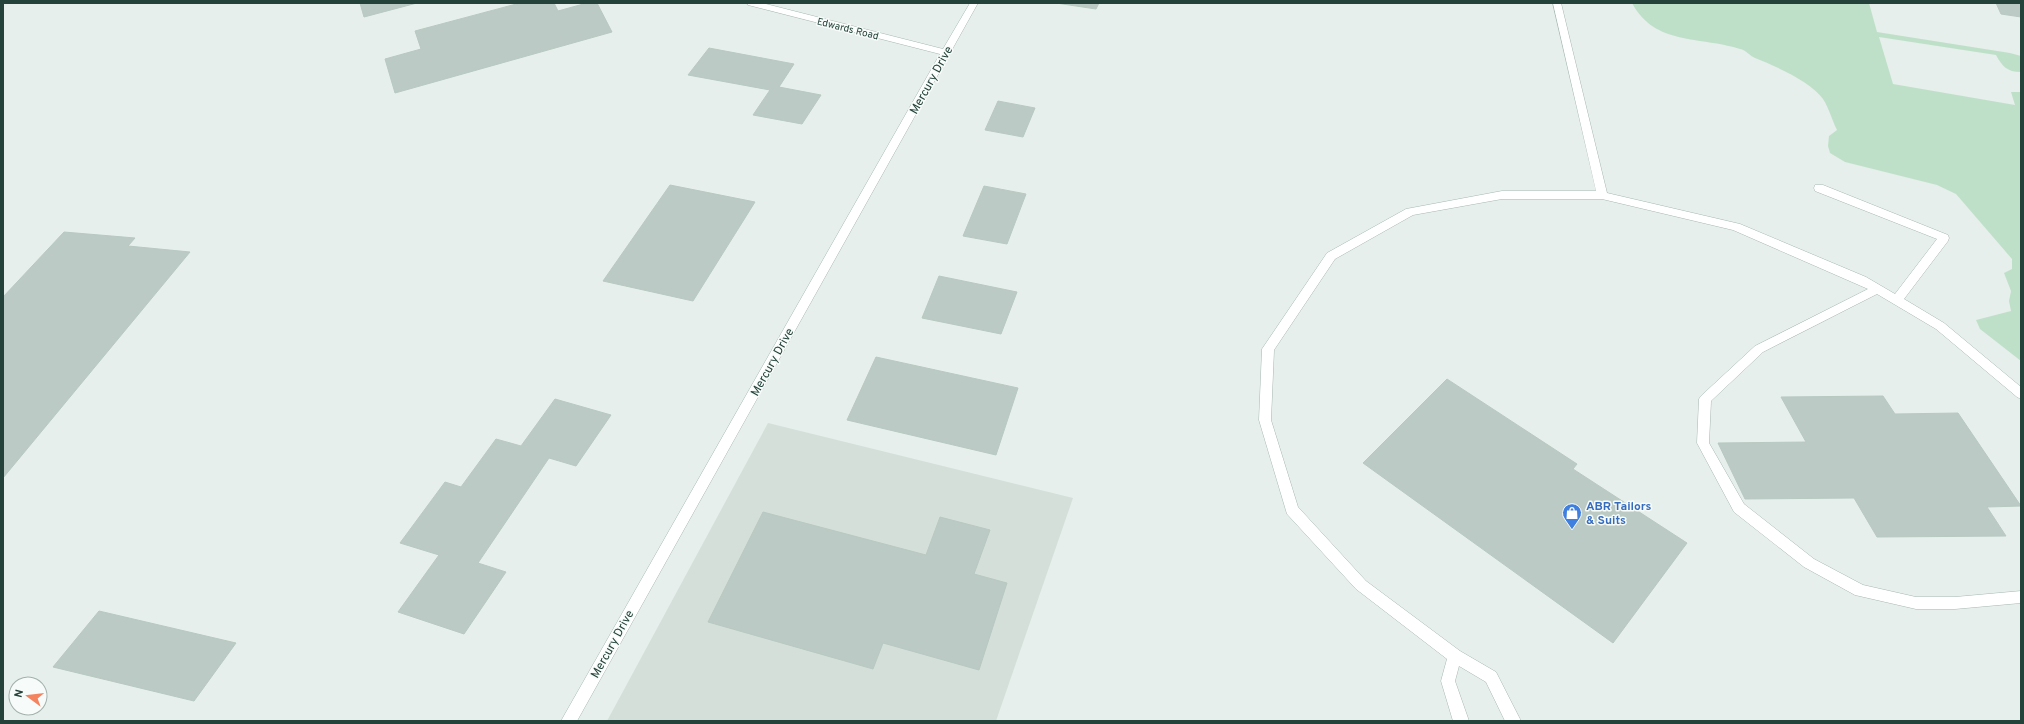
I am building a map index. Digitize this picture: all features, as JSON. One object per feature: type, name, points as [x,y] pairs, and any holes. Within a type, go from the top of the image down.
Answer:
[{"type":"street","name":"Edwards Road","points":[[751,3],[946,53]]},
{"type":"street","name":"Mercury Drive","points":[[569,721],[974,3]]},
{"type":"street","points":[[1557,3],[1602,195]]},
{"type":"street","points":[[1819,188],[1944,238],[1897,300]]},
{"type":"street","points":[[1513,721],[1491,677],[1455,656],[1361,585],[1292,510],[1266,420],[1268,349],[1331,256],[1410,212],[1502,195],[1602,195],[1736,227],[1862,280],[1940,326],[2021,394]]},
{"type":"street","points":[[1877,289],[1759,349],[1705,399],[1703,443],[1739,508],[1808,563],[1860,591],[1916,603],[1955,603],[2021,597]]},
{"type":"street","points":[[1455,656],[1448,681],[1461,721]]},
{"type":"shaded area","points":[[768,423],[1073,498],[996,721],[607,721]]},
{"type":"green space","points":[[1632,3],[1869,3],[1877,32],[2021,56],[2021,72],[2016,72],[2006,68],[1996,55],[1879,37],[1893,84],[2015,105],[2011,92],[2021,92],[2021,361],[1980,329],[1976,320],[2011,311],[2009,301],[2011,291],[2004,273],[2012,269],[2012,259],[1956,194],[1937,185],[1845,162],[1830,153],[1828,146],[1829,136],[1837,130],[1823,99],[1810,86],[1792,75],[1753,57],[1742,50],[1666,33],[1653,26],[1642,17]]},
{"type":"building","points":[[360,3],[417,3],[364,17]]},
{"type":"building","points":[[520,3],[554,3],[558,11],[587,3],[597,3],[612,32],[395,93],[385,59],[421,49],[415,31]]},
{"type":"building","points":[[1056,3],[1099,3],[1096,9]]},
{"type":"building","points":[[1996,3],[2021,3],[2021,17],[2001,14]]},
{"type":"building","points":[[709,48],[794,64],[779,87],[821,95],[802,124],[753,115],[770,90],[688,75]]},
{"type":"building","points":[[998,101],[1035,108],[1023,137],[985,130]]},
{"type":"building","points":[[670,185],[755,202],[693,301],[603,281]]},
{"type":"building","points":[[984,186],[1026,194],[1007,244],[963,236]]},
{"type":"building","points":[[64,232],[135,238],[128,246],[190,252],[3,478],[3,297]]},
{"type":"building","points":[[939,276],[1017,292],[1001,334],[922,318]]},
{"type":"building","points":[[876,357],[1018,388],[996,455],[847,420]]},
{"type":"building","points":[[1447,379],[1577,464],[1573,469],[1687,543],[1613,643],[1363,463]]},
{"type":"building","points":[[1883,396],[1895,414],[1958,413],[2021,506],[1987,507],[2006,536],[1877,537],[1854,498],[1745,499],[1718,443],[1806,442],[1781,397]]},
{"type":"building","points":[[555,399],[611,415],[576,466],[549,458],[478,563],[506,572],[464,634],[398,612],[439,555],[400,543],[445,482],[461,487],[496,439],[521,446]]},
{"type":"building","points":[[763,512],[926,555],[940,517],[990,530],[974,574],[1007,583],[979,670],[883,643],[873,669],[708,622]]},
{"type":"building","points":[[99,611],[236,643],[194,701],[53,667]]},
{"type":"place","name":"ABR Tailors & Suits","points":[[1572,530]]}]
